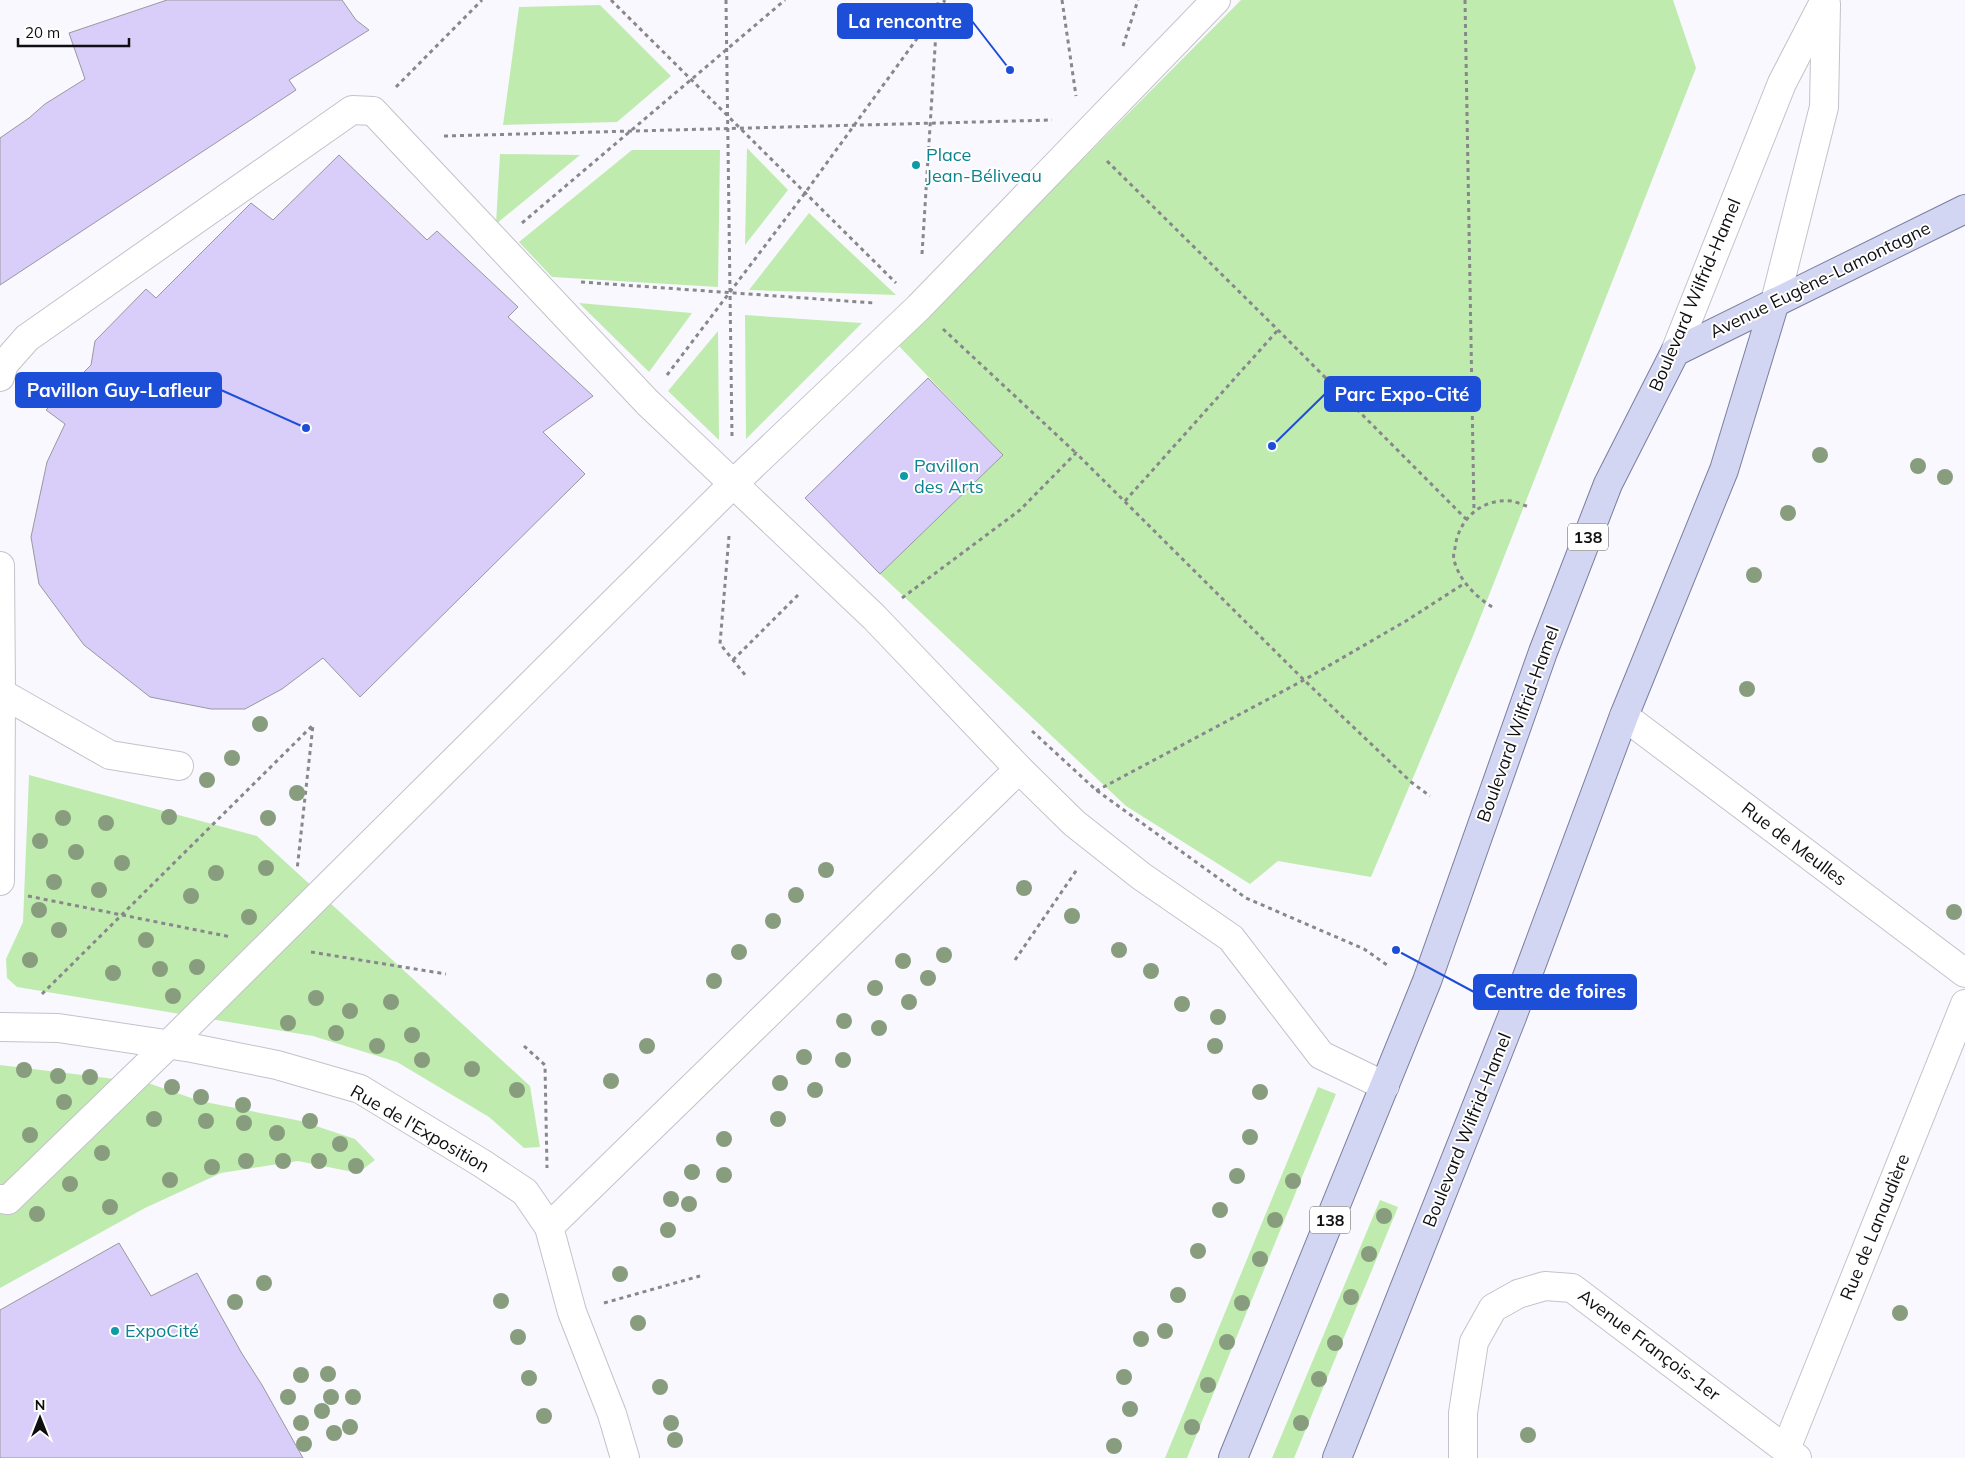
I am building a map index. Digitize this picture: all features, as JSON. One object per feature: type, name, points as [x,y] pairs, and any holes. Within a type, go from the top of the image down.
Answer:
[{"type":"main road","name":"Avenue Eugène-Lamontagne","points":[[1675,352],[1965,209]]},
{"type":"main road","name":"Boulevard Wilfrid-Hamel","points":[[1337,1458],[1512,1017],[1624,716],[1724,470],[1775,302]]},
{"type":"main road","name":"Boulevard Wilfrid-Hamel","points":[[1233,1458],[1433,966],[1543,652],[1608,484],[1675,352]]},
{"type":"street","points":[[0,1199],[8,1200],[169,1044],[733,484],[919,307],[1081,128],[1216,0]]},
{"type":"street","name":"Boulevard Wilfrid-Hamel","points":[[1775,302],[1824,107],[1826,0]]},
{"type":"street","name":"Boulevard Wilfrid-Hamel","points":[[1675,352],[1782,83],[1826,0]]},
{"type":"street","points":[[0,377],[4,364],[27,338],[352,110],[373,111],[647,402],[874,616],[1019,769],[1074,823],[1142,876],[1231,938],[1321,1055],[1385,1086]]},
{"type":"street","points":[[0,566],[1,764],[9,887]]},
{"type":"street","points":[[1,693],[110,755],[179,766]]},
{"type":"street","name":"Rue de Meulles","points":[[1624,716],[1965,973]]},
{"type":"street","points":[[549,1227],[1019,769]]},
{"type":"street","name":"Rue de Lanaudière","points":[[1791,1453],[1965,1004]]},
{"type":"street","name":"Rue de l'Exposition","points":[[4,1027],[58,1028],[169,1044],[277,1065],[360,1089],[483,1164],[524,1192],[549,1227],[572,1312],[612,1414],[625,1458]]},
{"type":"street","name":"Avenue François-1er","points":[[1463,1458],[1463,1412],[1474,1342],[1493,1308],[1518,1294],[1545,1286],[1572,1288],[1791,1453]]},
{"type":"path","points":[[373,111],[482,0]]},
{"type":"path","points":[[611,0],[919,307],[1076,453],[1304,680],[1411,782],[1430,796]]},
{"type":"path","points":[[726,0],[733,484]]},
{"type":"path","points":[[498,243],[785,0]]},
{"type":"path","points":[[919,307],[938,0]]},
{"type":"path","points":[[647,402],[805,193],[945,0]]},
{"type":"path","points":[[1062,0],[1081,128],[1466,519]]},
{"type":"path","points":[[1465,0],[1474,511]]},
{"type":"path","points":[[398,138],[930,123],[1081,128]]},
{"type":"path","points":[[581,282],[919,307]]},
{"type":"path","points":[[1124,501],[1278,330]]},
{"type":"path","points":[[894,604],[1020,510],[1076,453]]},
{"type":"path","points":[[1492,607],[1478,598],[1465,583],[1454,559],[1456,535],[1466,519],[1474,511],[1490,503],[1510,501],[1529,507]]},
{"type":"path","points":[[729,534],[720,644],[746,676]]},
{"type":"path","points":[[733,660],[824,570]]},
{"type":"path","points":[[1074,823],[1096,790],[1304,680],[1406,621],[1465,583]]},
{"type":"path","points":[[4,1027],[313,726],[297,873]]},
{"type":"path","points":[[1031,730],[1096,790],[1246,898],[1364,949],[1390,967]]},
{"type":"path","points":[[1015,960],[1097,841]]},
{"type":"path","points":[[9,887],[120,914],[269,945],[446,974]]},
{"type":"path","points":[[524,1046],[545,1065],[547,1170]]},
{"type":"path","points":[[572,1312],[700,1276]]},
{"type":"green space","points":[[1241,0],[1673,0],[1696,68],[1473,636],[1371,877],[1278,861],[1250,884],[1126,806],[880,574],[1003,455],[898,345]]},
{"type":"green space","points":[[600,5],[671,76],[617,122],[503,125],[519,7]]},
{"type":"green space","points":[[747,148],[788,190],[745,245]]},
{"type":"green space","points":[[632,150],[720,150],[718,287],[552,277],[519,242]]},
{"type":"green space","points":[[500,154],[580,155],[496,224]]},
{"type":"green space","points":[[809,213],[896,295],[749,290]]},
{"type":"green space","points":[[579,303],[692,313],[649,372]]},
{"type":"green space","points":[[745,315],[862,323],[746,439]]},
{"type":"green space","points":[[718,331],[719,440],[668,391]]},
{"type":"green space","points":[[29,775],[257,836],[530,1086],[540,1147],[524,1148],[489,1117],[397,1062],[313,1036],[17,987],[7,978],[6,959],[23,922]]},
{"type":"green space","points":[[0,1065],[148,1083],[200,1101],[301,1121],[355,1139],[375,1160],[358,1173],[298,1161],[221,1173],[145,1208],[0,1288]]},
{"type":"green space","points":[[1318,1087],[1336,1094],[1187,1458],[1165,1458]]},
{"type":"green space","points":[[1380,1200],[1398,1207],[1294,1458],[1272,1458]]},
{"type":"building","points":[[167,0],[342,0],[356,20],[369,30],[289,80],[296,90],[0,285],[0,138],[29,118],[45,104],[85,79],[69,33]]},
{"type":"building","points":[[339,155],[427,240],[437,231],[518,307],[508,317],[593,396],[543,432],[585,474],[360,697],[323,658],[282,689],[245,709],[211,709],[150,697],[84,645],[39,584],[31,537],[47,462],[65,424],[46,410],[91,365],[95,341],[146,289],[156,298],[251,203],[273,220]]},
{"type":"building","name":"Pavillon des Arts","points":[[928,378],[1003,455],[880,574],[805,498]]},
{"type":"building","name":"ExpoCité","points":[[119,1243],[151,1296],[197,1273],[303,1458],[0,1458],[0,1310]]},
{"type":"place","name":"La rencontre","points":[[1010,70]]},
{"type":"place","name":"Place Jean-Béliveau","points":[[916,165]]},
{"type":"place","name":"Pavillon Guy-Lafleur","points":[[306,428]]},
{"type":"place","name":"Parc Expo-Cité","points":[[1272,446]]},
{"type":"place","name":"Pavillon des Arts","points":[[904,476]]},
{"type":"place","name":"Centre de foires","points":[[1396,950]]},
{"type":"place","name":"ExpoCité","points":[[115,1331]]}]
